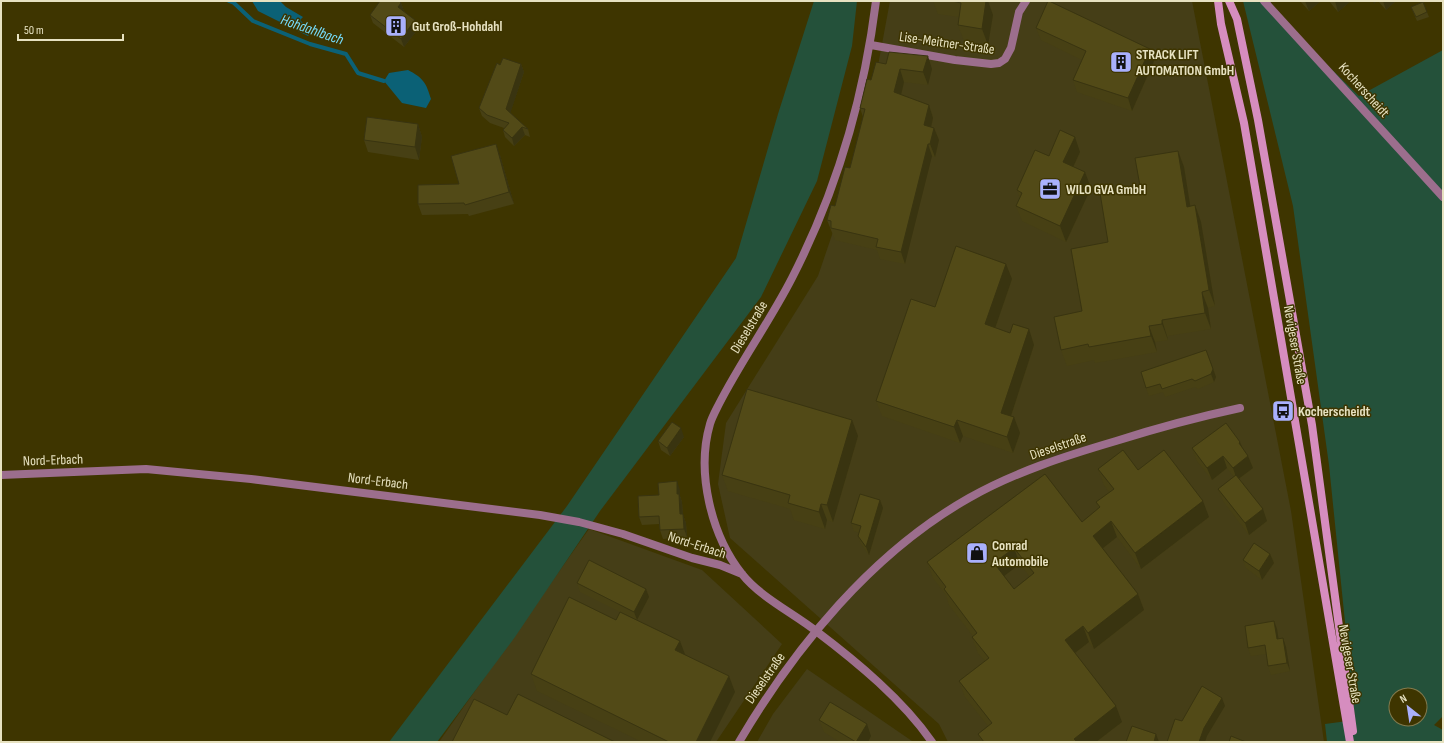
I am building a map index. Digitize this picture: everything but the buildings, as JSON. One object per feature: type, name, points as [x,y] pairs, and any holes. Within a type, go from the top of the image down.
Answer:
[{"type":"main road","name":"Nevigeser Straße","points":[[1218,1],[1221,24],[1244,123],[1350,742]]},
{"type":"main road","name":"Nevigeser Straße","points":[[1229,1],[1237,19],[1256,112],[1312,425],[1336,593],[1355,742]]},
{"type":"street","name":"Dieselstraße","points":[[876,1],[871,45],[852,126],[832,186],[807,248],[779,304],[726,390],[710,424],[705,470],[709,499],[716,524],[727,550],[742,574],[767,596],[816,631],[904,706],[932,742]]},
{"type":"street","name":"Lise-Meitner-Straße","points":[[871,45],[955,60],[991,64],[999,63],[1005,59],[1011,48],[1019,12],[1026,1]]},
{"type":"street","name":"Kocherscheidt","points":[[1264,1],[1443,197]]},
{"type":"street","name":"Dieselstraße","points":[[738,742],[754,715],[787,667],[816,631],[854,590],[889,556],[928,525],[969,498],[1009,477],[1077,452],[1191,419],[1240,408]]},
{"type":"street","name":"Nord-Erbach","points":[[1,475],[146,469],[251,479],[532,514],[579,522],[623,534],[692,558],[720,565],[742,574]]},
{"type":"shaded area","points":[[890,1],[1192,1],[1291,511],[1324,742],[948,742],[939,724],[730,538],[718,484],[726,423],[818,276],[864,141]]},
{"type":"shaded area","points":[[589,529],[702,570],[782,644],[716,742],[439,742]]},
{"type":"shaded area","points":[[807,669],[913,742],[757,742],[773,714]]},
{"type":"green space","points":[[814,1],[857,1],[852,46],[817,181],[761,297],[600,511],[515,637],[437,742],[389,742],[567,506],[736,258],[778,114]]},
{"type":"green space","points":[[1243,1],[1262,1],[1359,96],[1443,50],[1443,716],[1434,725],[1443,730],[1443,742],[1327,742],[1325,724],[1355,720],[1329,465],[1293,206]]},
{"type":"water","points":[[252,1],[280,1],[286,7],[303,17],[300,20],[307,27],[311,28],[312,31],[308,36],[258,11]]},
{"type":"water","points":[[408,70],[421,78],[427,88],[431,99],[426,108],[402,103],[384,81],[389,73]]},
{"type":"waterway","name":"Hohdahlbach","points":[[229,1],[234,3],[253,21],[310,44],[346,54],[358,73],[384,81]]},
{"type":"place","name":"Gut Groß-Hohdahl","points":[[396,26]]},
{"type":"place","name":"STRACK LIFT AUTOMATION GmbH","points":[[1121,62]]},
{"type":"place","name":"WILO GVA GmbH","points":[[1050,189]]},
{"type":"place","name":"Kocherscheidt","points":[[1283,411]]},
{"type":"place","name":"Conrad Automobile","points":[[977,553]]}]
